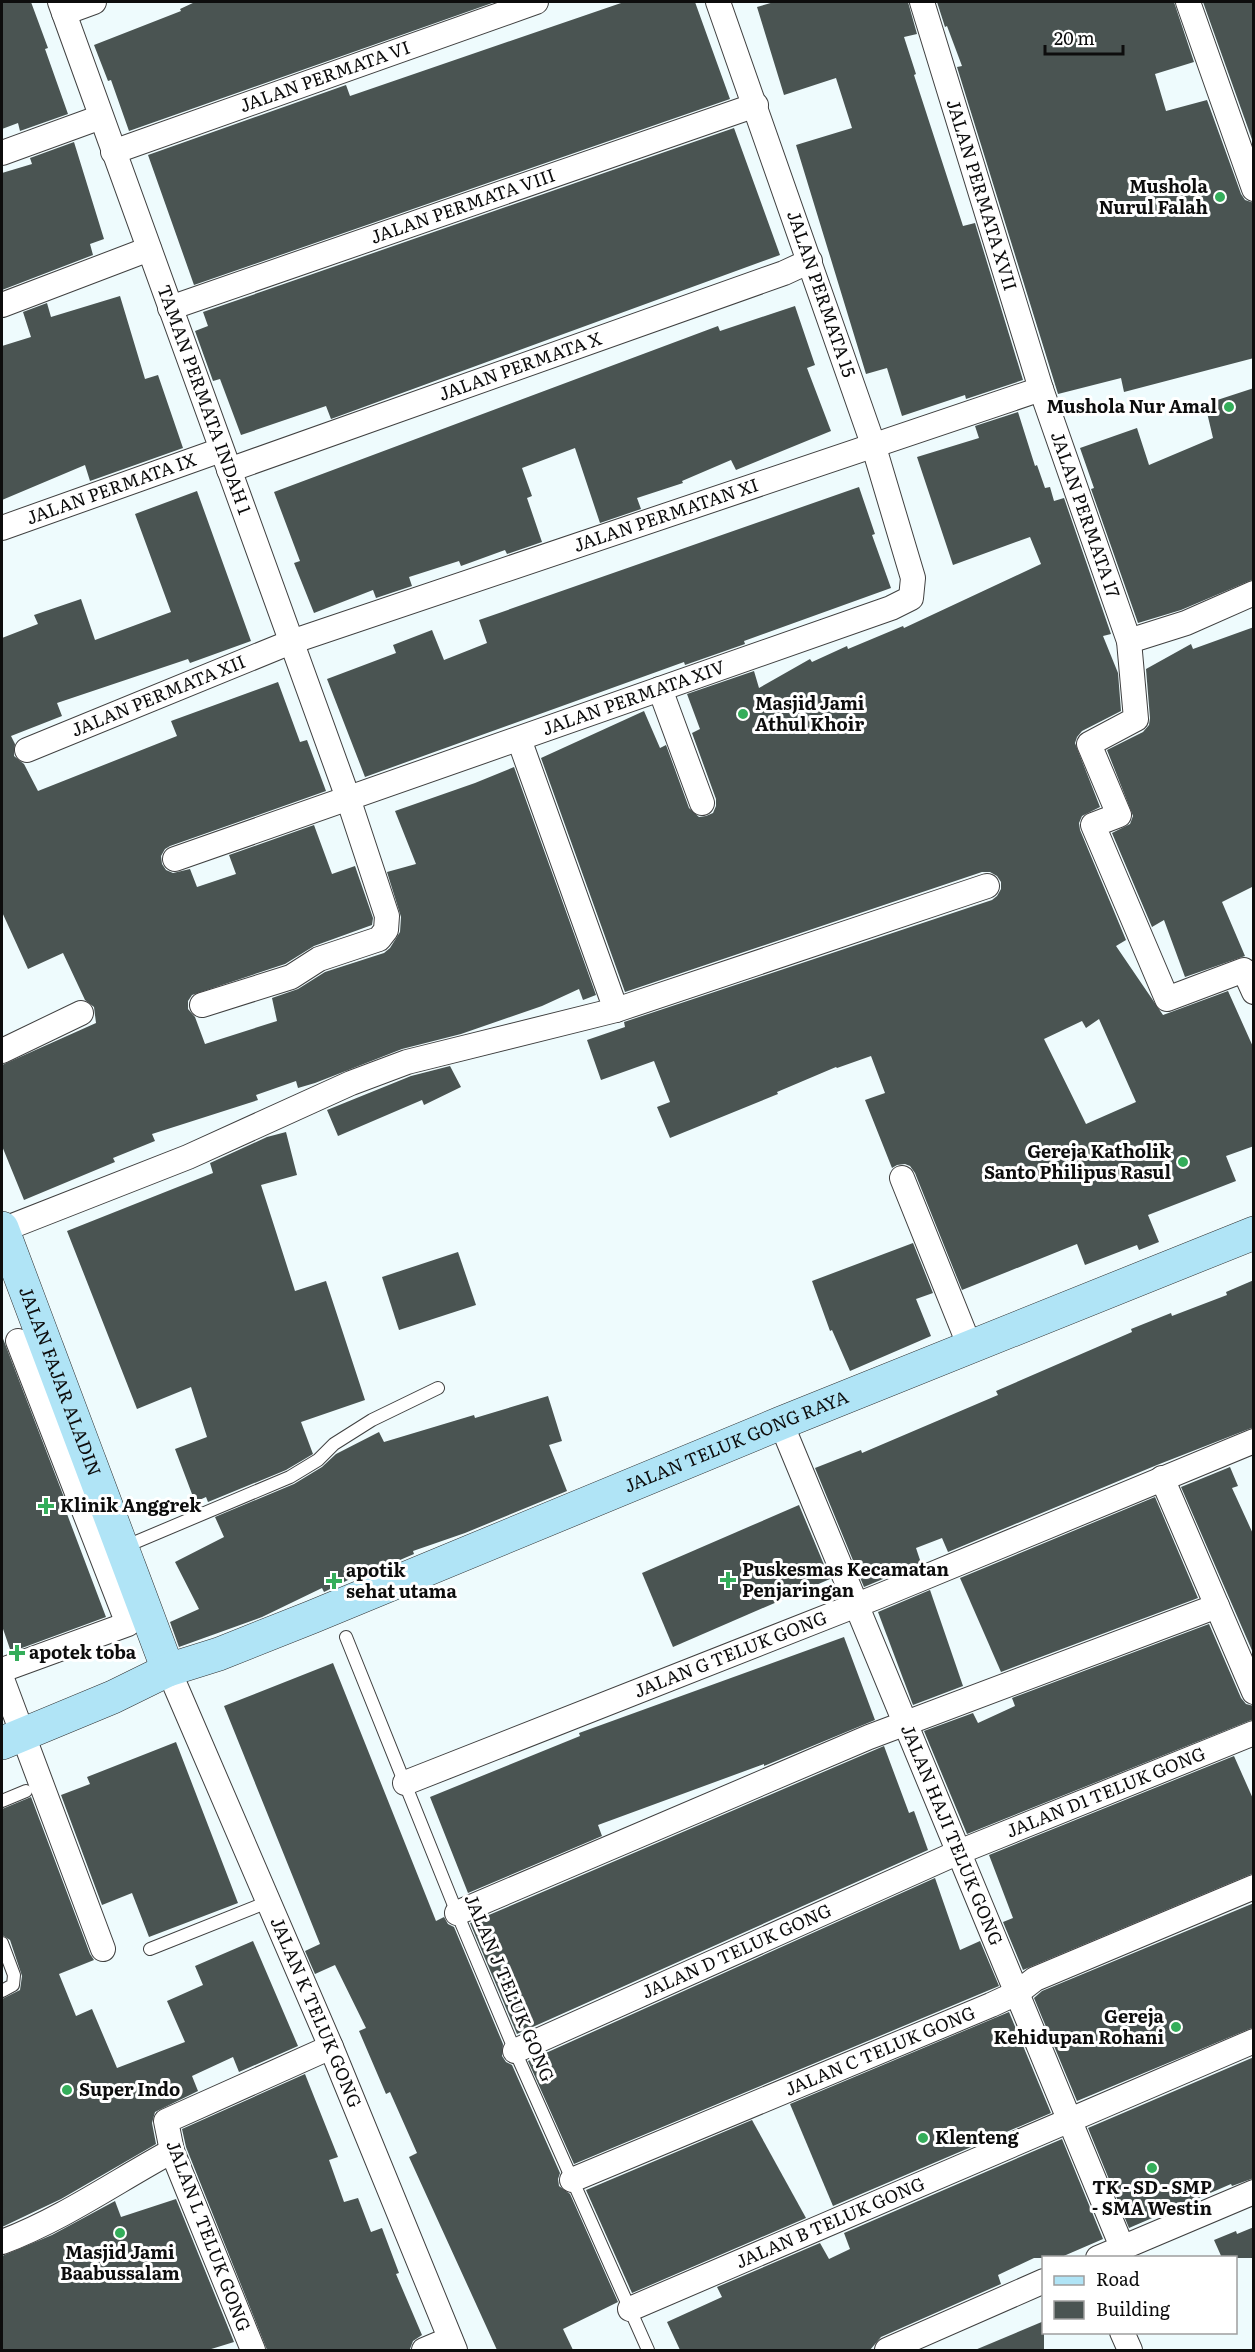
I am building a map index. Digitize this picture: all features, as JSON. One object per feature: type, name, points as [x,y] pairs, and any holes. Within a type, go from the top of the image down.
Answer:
[{"type":"main road","name":"JALAN FAJAR ALADIN","points":[[2,1229],[20,1340],[123,1548],[170,1674]]},
{"type":"main road","name":"JALAN TELUK GONG RAYA","points":[[12,1738],[345,1604],[781,1423],[1254,1233]]},
{"type":"street","points":[[62,7],[94,2]]},
{"type":"street","name":"JALAN PERMATA VI","points":[[113,152],[536,2]]},
{"type":"street","name":"JALAN PERMATA 15","points":[[718,2],[873,444],[913,578],[913,590]]},
{"type":"street","name":"JALAN PERMATA XVII","points":[[922,2],[1041,389]]},
{"type":"street","points":[[1188,2],[1254,189]]},
{"type":"street","name":"TAMAN PERMATA INDAH 1","points":[[62,7],[348,798],[387,916],[386,930],[379,939],[319,959],[291,976],[202,1005]]},
{"type":"street","name":"JALAN PERMATA VIII","points":[[170,308],[756,105]]},
{"type":"street","points":[[2,153],[101,117]]},
{"type":"street","points":[[2,305],[149,249]]},
{"type":"street","name":"JALAN PERMATA X","points":[[225,460],[784,273],[810,261]]},
{"type":"street","name":"JALAN PERMATAN XI","points":[[291,642],[328,632],[873,444],[1041,389]]},
{"type":"street","name":"JALAN PERMATA 17","points":[[1041,389],[1129,641],[1136,719],[1089,744],[1119,815],[1093,825],[1167,999],[1244,970],[1254,992]]},
{"type":"street","name":"JALAN PERMATA IX","points":[[2,528],[225,460]]},
{"type":"street","name":"JALAN PERMATA XIV","points":[[175,859],[891,608],[911,598],[913,590]]},
{"type":"street","points":[[1129,641],[1186,623],[1254,592]]},
{"type":"street","name":"JALAN PERMATA XII","points":[[27,750],[291,642]]},
{"type":"street","points":[[660,689],[702,803]]},
{"type":"street","points":[[519,739],[616,1010]]},
{"type":"street","points":[[2,1229],[188,1157],[351,1083],[407,1062],[616,1010],[987,886]]},
{"type":"street","points":[[2,1051],[81,1013]]},
{"type":"street","points":[[902,1178],[970,1347]]},
{"type":"street","points":[[2,1670],[128,1624],[20,1340]]},
{"type":"street","name":"JALAN HAJI TELUK GONG","points":[[781,1423],[1122,2247]]},
{"type":"street","name":"JALAN G TELUK GONG","points":[[405,1783],[857,1605],[1254,1441]]},
{"type":"street","points":[[1162,1478],[1254,1692]]},
{"type":"street","points":[[457,1912],[868,1737],[1216,1606]]},
{"type":"street","name":"JALAN K TELUK GONG","points":[[170,1674],[331,2047],[452,2345]]},
{"type":"street","points":[[2,1679],[12,1738],[103,1949]]},
{"type":"street","name":"JALAN D1 TELUK GONG","points":[[959,1852],[1254,1732]]},
{"type":"street","name":"JALAN D TELUK GONG","points":[[515,2051],[959,1852]]},
{"type":"street","name":"JALAN C TELUK GONG","points":[[572,2180],[1017,1993],[1035,1979],[1254,1887]]},
{"type":"street","name":"JALAN B TELUK GONG","points":[[630,2309],[1254,2042]]},
{"type":"street","name":"JALAN L TELUK GONG","points":[[246,2349],[172,2151],[166,2121],[331,2047]]},
{"type":"street","points":[[2,2242],[34,2230],[172,2151]]},
{"type":"street","points":[[1102,2256],[1254,2192]]},
{"type":"street","points":[[887,2350],[1042,2282]]},
{"type":"street","points":[[1123,2334],[1130,2350]]},
{"type":"street","points":[[424,2350],[452,2345]]},
{"type":"lane","points":[[123,1548],[290,1478],[318,1460],[333,1444],[372,1420],[438,1388]]},
{"type":"lane","name":"JALAN J TELUK GONG","points":[[346,1637],[515,2051],[648,2350]]},
{"type":"lane","points":[[2,1801],[26,1791]]},
{"type":"lane","points":[[150,1949],[268,1902]]},
{"type":"lane","points":[[2,1943],[14,1975],[13,1985],[2,1991]]},
{"type":"building","points":[[2,2],[31,2],[68,114],[20,131],[18,123],[2,129]]},
{"type":"building","points":[[195,2],[495,2],[129,131],[111,80],[108,81],[94,45],[181,11],[180,9]]},
{"type":"building","points":[[624,2],[695,2],[730,99],[194,285],[148,155],[346,85],[350,96]]},
{"type":"building","points":[[774,2],[908,2],[917,34],[904,37],[916,74],[914,75],[963,226],[975,223],[1023,380],[966,399],[965,395],[902,416],[887,368],[866,374],[796,145],[852,128],[836,78],[784,95],[757,7]]},
{"type":"building","points":[[937,2],[1174,2],[1194,62],[1155,74],[1166,111],[1207,100],[1241,194],[1245,200],[1254,203],[1254,358],[1124,392],[1121,378],[1058,394],[957,67],[962,66]]},
{"type":"building","points":[[1203,2],[1254,2],[1254,145]]},
{"type":"building","points":[[734,128],[780,255],[331,419],[326,406],[241,435],[220,379],[213,381],[195,331],[208,326],[203,312]]},
{"type":"building","points":[[74,142],[104,239],[90,244],[93,255],[2,290],[2,173],[32,164],[30,158]]},
{"type":"building","points":[[120,296],[145,379],[158,375],[183,448],[90,481],[85,465],[2,500],[2,346],[31,337],[23,312],[47,303],[51,317]]},
{"type":"building","points":[[795,306],[815,365],[807,368],[831,431],[736,470],[731,460],[682,481],[683,483],[637,498],[641,509],[600,523],[575,448],[522,468],[532,496],[527,498],[542,542],[507,554],[505,550],[461,566],[459,561],[409,577],[412,586],[376,598],[373,590],[314,613],[294,563],[300,561],[274,492],[718,326],[720,331]]},
{"type":"building","points":[[1254,388],[1254,579],[1181,610],[1138,623],[1091,489],[1094,488],[1080,448],[1137,428],[1149,465],[1213,438],[1205,404]]},
{"type":"building","points":[[1018,412],[1035,466],[1037,465],[1045,488],[1050,487],[1054,501],[1064,498],[1111,634],[1103,636],[1118,673],[1121,711],[1082,731],[1077,737],[1075,743],[1100,807],[1082,816],[1079,823],[1080,830],[1126,940],[1116,946],[1163,1015],[1228,991],[1254,1049],[1254,1146],[1226,1156],[1236,1181],[1148,1215],[1159,1242],[1139,1250],[1137,1245],[1085,1265],[1077,1244],[962,1290],[915,1173],[910,1166],[905,1164],[892,1168],[865,1100],[885,1093],[871,1056],[836,1067],[777,1092],[778,1094],[670,1138],[657,1107],[670,1102],[654,1061],[601,1080],[587,1040],[625,1027],[624,1022],[992,900],[1001,889],[1001,882],[997,876],[990,872],[982,872],[625,992],[541,758],[644,711],[660,748],[666,745],[689,808],[699,817],[706,816],[713,813],[716,799],[692,733],[700,729],[687,694],[754,671],[759,688],[810,659],[812,662],[847,646],[848,649],[903,626],[904,628],[1041,564],[1030,537],[953,565],[917,457],[979,438],[975,426]],"holes":[[[1099,1019],[1136,1102],[1086,1124],[1044,1039],[1082,1021],[1086,1028]]]},
{"type":"building","points":[[859,487],[875,534],[872,535],[891,588],[744,641],[745,644],[685,665],[684,662],[365,777],[327,679],[396,653],[393,645],[432,630],[444,660],[487,643],[479,620]]},
{"type":"building","points":[[197,491],[251,641],[190,663],[188,659],[57,703],[62,716],[11,736],[15,744],[14,756],[24,764],[38,791],[177,736],[171,721],[278,682],[300,742],[307,740],[326,791],[170,846],[161,856],[162,864],[166,870],[173,873],[190,869],[197,887],[236,874],[229,855],[314,825],[332,874],[355,866],[373,918],[372,925],[314,946],[285,964],[192,995],[188,1001],[188,1009],[195,1017],[205,1044],[277,1021],[272,998],[298,989],[325,972],[384,953],[390,948],[400,932],[401,917],[387,872],[416,864],[395,811],[514,767],[596,995],[583,1000],[579,989],[542,1006],[461,1034],[402,1049],[315,1083],[298,1088],[296,1081],[256,1095],[258,1100],[152,1134],[155,1141],[113,1158],[115,1162],[24,1200],[2,1146],[2,1065],[96,1023],[94,1007],[85,1000],[63,953],[28,969],[2,912],[2,638],[38,624],[34,615],[81,599],[95,640],[171,612],[135,514]]},
{"type":"building","points":[[1254,627],[1254,886],[1222,902],[1245,956],[1185,977],[1164,920],[1152,927],[1112,833],[1130,824],[1133,816],[1107,750],[1143,732],[1149,725],[1146,669],[1191,644],[1193,649]]},
{"type":"building","points":[[450,1066],[461,1087],[424,1105],[422,1100],[338,1136],[327,1110],[411,1076]]},
{"type":"building","points":[[286,1132],[297,1175],[261,1185],[295,1291],[326,1281],[365,1400],[301,1422],[313,1454],[286,1470],[208,1502],[206,1497],[195,1502],[175,1449],[207,1437],[191,1387],[137,1409],[67,1231],[213,1173],[210,1163],[267,1137]]},
{"type":"building","points":[[913,1243],[933,1293],[916,1299],[931,1336],[850,1371],[832,1330],[830,1331],[812,1281]]},
{"type":"building","points":[[458,1252],[476,1305],[399,1330],[382,1277]]},
{"type":"building","points":[[1254,1280],[1254,1427],[948,1552],[942,1538],[916,1548],[921,1563],[864,1587],[815,1468],[861,1450],[862,1453],[998,1395],[996,1391],[1132,1332],[1131,1329],[1227,1295],[1226,1292]]},
{"type":"building","points":[[2,1336],[70,1513],[67,1514],[106,1617],[11,1652],[2,1626]]},
{"type":"building","points":[[548,1396],[562,1441],[549,1445],[567,1491],[465,1533],[413,1551],[414,1554],[353,1580],[352,1578],[324,1592],[322,1588],[262,1617],[179,1647],[170,1622],[199,1609],[175,1562],[224,1537],[215,1517],[294,1484],[322,1467],[336,1454],[379,1432],[384,1442]]},
{"type":"building","points":[[1230,1467],[1238,1486],[1232,1488],[1254,1536],[1254,1655],[1181,1487]]},
{"type":"building","points":[[1155,1497],[1198,1598],[1001,1672],[960,1578]]},
{"type":"building","name":"Puskesmas Kecamatan Penjaringan","points":[[799,1505],[830,1579],[673,1647],[642,1573]]},
{"type":"building","points":[[930,1590],[963,1686],[913,1705],[878,1612]]},
{"type":"building","points":[[1209,1624],[1241,1698],[1246,1704],[1254,1706],[1254,1719],[967,1834],[924,1731],[973,1713],[978,1723],[1015,1706],[1012,1698]]},
{"type":"building","points":[[844,1637],[875,1720],[764,1766],[764,1764],[598,1825],[602,1836],[468,1893],[430,1797],[580,1736],[579,1733]]},
{"type":"building","points":[[333,1663],[436,1921],[444,1917],[448,1924],[454,1927],[503,2044],[502,2056],[512,2065],[560,2173],[559,2186],[570,2194],[618,2302],[563,2329],[573,2350],[497,2350],[409,2157],[417,2153],[390,2092],[386,2094],[359,2031],[366,2028],[335,1965],[315,1974],[305,1951],[320,1944],[224,1706]]},
{"type":"building","points":[[176,1742],[238,1903],[149,1937],[132,1893],[102,1905],[61,1795],[90,1784],[87,1777]]},
{"type":"building","points":[[884,1746],[909,1813],[914,1811],[928,1850],[517,2034],[470,1923]]},
{"type":"building","points":[[1234,1756],[1254,1801],[1254,1873],[1023,1970],[1003,1922],[1013,1918],[989,1855]]},
{"type":"building","points":[[31,1797],[94,1960],[59,1974],[76,2016],[92,2009],[117,2068],[185,2042],[167,2001],[203,1985],[195,1966],[253,1941],[298,2046],[239,2072],[233,2057],[192,2076],[198,2091],[155,2112],[152,2123],[156,2144],[61,2199],[2,2227],[2,1999],[20,1990],[22,1976],[10,1940],[2,1935],[2,1809]]},
{"type":"building","points":[[935,1878],[960,1950],[980,1941],[999,1986],[574,2164],[528,2061]]},
{"type":"building","points":[[1254,1903],[1254,2027],[1077,2101],[1034,1998],[1042,1991]]},
{"type":"building","points":[[1009,2012],[1051,2113],[833,2206],[790,2104]]},
{"type":"building","points":[[1254,2057],[1254,2178],[1232,2186],[1231,2184],[1129,2228],[1088,2128]]},
{"type":"building","points":[[305,2074],[338,2157],[329,2160],[344,2202],[358,2198],[371,2232],[382,2228],[399,2273],[396,2274],[422,2335],[413,2341],[410,2349],[267,2350],[186,2147],[182,2129]]},
{"type":"building","points":[[752,2120],[806,2218],[632,2293],[586,2190]]},
{"type":"building","points":[[1062,2139],[1103,2239],[1064,2256],[1034,2258],[998,2275],[1001,2284],[881,2337],[870,2350],[680,2350],[667,2322],[722,2297],[717,2287],[820,2243],[829,2259],[850,2249],[844,2233]]},
{"type":"building","points":[[176,2199],[234,2342],[208,2350],[2,2350],[2,2256],[52,2235],[115,2201],[121,2217]]},
{"type":"building","points":[[1254,2227],[1254,2258],[1221,2256],[1214,2240],[1236,2231],[1237,2234]]},
{"type":"building","points":[[1042,2322],[1044,2350],[975,2350]]},
{"type":"place","name":"Mushola Nurul Falah","points":[[1220,197]]},
{"type":"place","name":"Mushola Nur Amal","points":[[1229,407]]},
{"type":"place","name":"Masjid Jami Athul Khoir","points":[[743,714]]},
{"type":"place","name":"Gereja Katholik Santo Philipus Rasul","points":[[1183,1162]]},
{"type":"place","name":"Klinik Anggrek","points":[[46,1506]]},
{"type":"place","name":"Puskesmas Kecamatan Penjaringan","points":[[728,1580]]},
{"type":"place","name":"apotik sehat utama","points":[[334,1581]]},
{"type":"place","name":"apotek toba","points":[[17,1653]]},
{"type":"place","name":"Gereja Kehidupan Rohani","points":[[1176,2027]]},
{"type":"place","name":"Super Indo","points":[[67,2090]]},
{"type":"place","name":"Klenteng","points":[[923,2138]]},
{"type":"place","name":"TK - SD - SMP - SMA Westin","points":[[1152,2168]]},
{"type":"place","name":"Masjid Jami Baabussalam","points":[[120,2233]]}]
